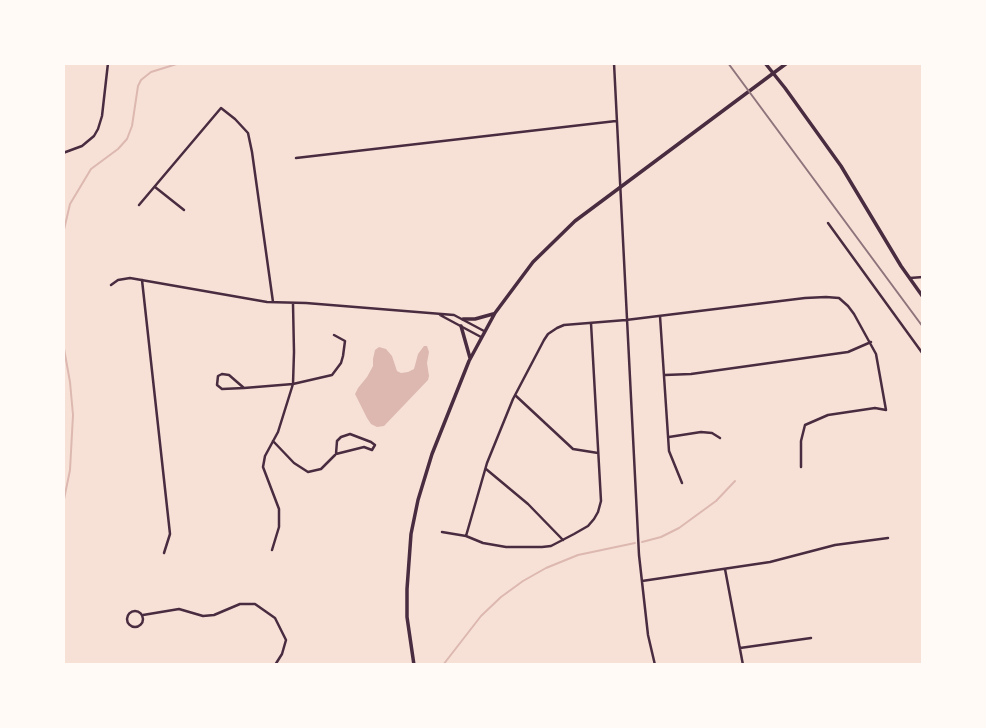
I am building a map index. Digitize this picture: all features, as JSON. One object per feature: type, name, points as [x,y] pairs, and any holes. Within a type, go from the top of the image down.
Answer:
[{"type":"main road","points":[[765,63],[841,166],[923,297]]},
{"type":"main road","points":[[414,665],[407,589],[411,534],[418,500],[427,467],[470,358],[495,313],[520,278],[575,221],[787,63]]},
{"type":"main road","points":[[463,319],[481,318],[495,313]]},
{"type":"main road","points":[[461,326],[470,358]]},
{"type":"street","points":[[63,153],[82,146],[98,129],[108,63]]},
{"type":"street","points":[[614,63],[642,581],[648,635],[655,665]]},
{"type":"street","points":[[139,205],[221,108],[248,133],[273,302]]},
{"type":"street","points":[[296,158],[616,121]]},
{"type":"street","points":[[155,187],[184,210]]},
{"type":"street","points":[[828,223],[923,354]]},
{"type":"street","points":[[910,278],[923,277]]},
{"type":"street","points":[[111,285],[125,278],[273,302],[454,315],[484,331]]},
{"type":"street","points":[[142,280],[170,534],[164,553]]},
{"type":"street","points":[[466,536],[486,469],[515,395],[548,334],[564,325],[806,298],[839,298],[848,306],[876,354],[886,411],[875,408],[828,415],[805,425],[801,442],[801,467]]},
{"type":"street","points":[[272,550],[279,527],[279,509],[263,467],[265,457],[278,432],[293,384],[293,303]]},
{"type":"street","points":[[437,313],[481,337]]},
{"type":"street","points":[[660,316],[669,452],[682,483]]},
{"type":"street","points":[[442,532],[506,547],[542,547],[551,546],[588,526],[598,512],[601,501],[592,323]]},
{"type":"street","points":[[244,388],[229,375],[222,373],[218,376],[217,385],[222,389],[244,388],[293,384],[332,374],[341,363],[345,341],[334,335]]},
{"type":"street","points":[[665,375],[691,374],[848,352],[871,342]]},
{"type":"street","points":[[515,395],[573,449],[598,453]]},
{"type":"street","points":[[668,437],[701,432],[712,433],[720,438]]},
{"type":"street","points":[[273,441],[294,463],[308,472],[321,470],[336,454],[364,447],[372,450],[375,445],[350,434],[341,437],[337,442],[336,454]]},
{"type":"street","points":[[486,469],[528,504],[563,540]]},
{"type":"street","points":[[642,581],[770,562],[835,545],[888,538]]},
{"type":"street","points":[[725,569],[743,665]]},
{"type":"street","points":[[142,615],[143,621],[140,625],[135,627],[128,623],[128,615],[132,612],[142,615],[179,609],[203,616],[214,615],[240,604],[255,604],[275,618],[286,640],[275,665]]},
{"type":"street","points":[[740,648],[811,639]]},
{"type":"shaded area","points":[[427,346],[429,352],[428,380],[384,426],[371,424],[355,394],[373,366],[375,350],[379,347],[386,349],[392,356],[397,371],[401,373],[414,369],[418,354]]},
{"type":"waterway","points":[[63,234],[70,204],[91,169],[127,139],[141,80],[151,72],[180,63]]},
{"type":"waterway","points":[[63,343],[73,415],[70,470],[63,504]]},
{"type":"waterway","points":[[642,542],[679,528],[716,501],[735,481]]},
{"type":"waterway","points":[[443,665],[481,616],[523,581],[578,555],[635,543]]},
{"type":"railway","points":[[728,63],[923,327]]}]
